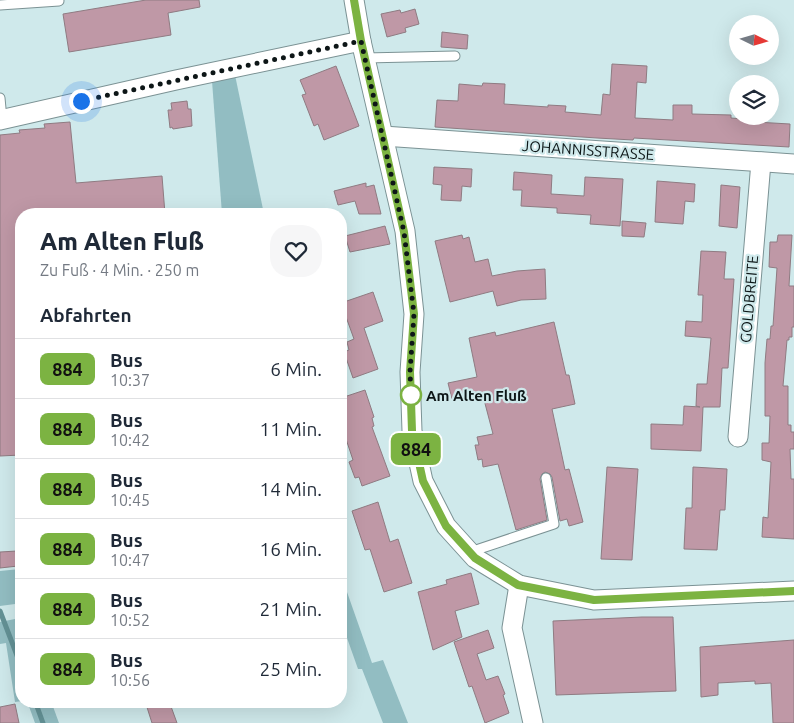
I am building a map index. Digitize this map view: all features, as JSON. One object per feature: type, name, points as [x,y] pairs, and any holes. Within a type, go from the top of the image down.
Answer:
[{"type":"street","points":[[354,0],[363,50],[404,232],[414,314],[410,372],[412,431],[423,481],[446,526],[475,558],[518,585],[594,600],[794,591]]},
{"type":"street","points":[[1,119],[186,78],[363,50]]},
{"type":"street","name":"JOHANNISSTRASSE","points":[[383,136],[794,164]]},
{"type":"street","name":"GOLDBREITE","points":[[738,437],[761,162]]},
{"type":"street","points":[[518,585],[512,628],[533,723]]},
{"type":"lane","points":[[0,6],[59,0]]},
{"type":"lane","points":[[363,50],[455,56]]},
{"type":"lane","points":[[0,98],[1,119]]},
{"type":"lane","points":[[468,552],[554,524],[546,478]]},
{"type":"shaded area","points":[[235,75],[263,208],[222,208],[212,81]]},
{"type":"shaded area","points":[[15,570],[15,604],[0,606],[0,571]]},
{"type":"shaded area","points":[[347,592],[372,663],[383,660],[408,723],[383,723],[362,669],[358,669],[347,638]]},
{"type":"shaded area","points":[[15,619],[15,702],[6,643],[0,644],[0,622]]},
{"type":"shaded area","points":[[30,708],[54,708],[59,723],[35,723]]},
{"type":"building","points":[[146,0],[199,0],[200,7],[168,13],[171,35],[69,52],[63,14]]},
{"type":"building","points":[[415,9],[419,24],[405,28],[406,32],[387,37],[381,14],[400,10],[401,13]]},
{"type":"building","points":[[442,32],[468,35],[467,49],[441,47]]},
{"type":"building","points":[[612,64],[647,66],[646,83],[637,82],[635,118],[673,120],[673,105],[692,105],[692,114],[729,115],[729,125],[790,124],[789,147],[634,138],[633,140],[597,138],[435,127],[437,100],[458,101],[459,84],[482,86],[483,83],[505,84],[504,104],[548,107],[548,105],[566,106],[565,112],[601,115],[603,94],[610,95]]},
{"type":"building","points":[[336,66],[359,126],[324,140],[318,124],[314,126],[302,95],[306,94],[300,80]]},
{"type":"building","points":[[187,101],[188,109],[191,109],[192,126],[170,128],[168,110],[172,110],[171,103]]},
{"type":"building","points":[[70,122],[76,183],[162,176],[165,208],[15,208],[15,455],[0,456],[0,135],[20,133],[19,130],[45,128],[44,124]]},
{"type":"building","points":[[434,167],[472,169],[471,187],[462,186],[461,201],[441,200],[442,185],[433,184]]},
{"type":"building","points":[[514,172],[552,175],[551,194],[584,196],[585,177],[623,179],[620,226],[590,224],[591,215],[557,213],[557,208],[521,206],[522,190],[513,190]]},
{"type":"building","points":[[657,181],[695,184],[694,202],[685,201],[683,224],[655,222]]},
{"type":"building","points":[[366,183],[366,187],[374,185],[381,214],[359,214],[355,201],[338,205],[334,191]]},
{"type":"building","points":[[721,185],[740,187],[737,228],[719,226]]},
{"type":"building","points":[[622,221],[646,223],[644,237],[622,236]]},
{"type":"building","points":[[385,226],[390,244],[350,252],[347,236]]},
{"type":"building","points":[[462,235],[463,239],[469,237],[475,262],[488,259],[492,276],[517,271],[545,269],[546,299],[521,300],[497,306],[493,291],[450,302],[435,241]]},
{"type":"building","points":[[778,235],[792,235],[789,286],[794,286],[794,327],[792,327],[792,337],[789,337],[789,340],[787,340],[783,386],[788,386],[788,425],[791,425],[791,432],[794,432],[794,449],[790,449],[791,479],[794,479],[794,539],[762,537],[763,517],[768,518],[771,462],[762,460],[762,443],[769,443],[770,416],[765,416],[765,363],[767,339],[770,339],[771,326],[773,326],[777,268],[769,267],[770,242],[777,242]]},
{"type":"building","points":[[701,251],[726,252],[724,279],[734,279],[728,368],[722,368],[720,407],[703,407],[701,451],[651,449],[651,424],[683,425],[684,406],[700,407],[696,406],[697,384],[707,384],[711,338],[685,336],[686,321],[702,322],[703,295],[698,295]]},
{"type":"building","points":[[373,292],[383,321],[364,328],[378,369],[353,378],[347,361],[347,351],[349,350],[347,342],[354,339],[347,320],[347,301]]},
{"type":"building","points":[[554,322],[566,375],[569,375],[575,404],[552,409],[565,470],[569,469],[583,522],[569,526],[567,519],[560,521],[552,477],[545,472],[540,479],[547,520],[516,530],[498,464],[483,467],[482,459],[478,460],[475,445],[479,445],[477,437],[493,434],[482,392],[452,399],[448,383],[477,377],[469,338],[495,332],[496,336]]},
{"type":"building","points":[[365,390],[374,417],[372,418],[374,426],[372,427],[390,476],[362,486],[359,477],[355,478],[349,462],[353,460],[347,442],[347,396]]},
{"type":"building","points":[[607,467],[638,469],[632,560],[601,559]]},
{"type":"building","points":[[693,467],[727,469],[725,510],[720,510],[717,550],[684,549],[686,508],[692,508]]},
{"type":"building","points":[[378,502],[390,542],[398,539],[412,583],[384,592],[370,549],[365,550],[352,511]]},
{"type":"building","points":[[15,551],[15,566],[0,568],[0,552]]},
{"type":"building","points":[[471,573],[479,604],[455,611],[462,637],[433,650],[418,592],[447,584],[446,580]]},
{"type":"building","points":[[673,617],[676,691],[556,695],[553,621]]},
{"type":"building","points":[[488,630],[494,648],[477,654],[486,680],[498,676],[505,694],[503,695],[509,713],[485,723],[472,686],[469,687],[454,642]]},
{"type":"building","points":[[794,640],[794,723],[773,723],[771,683],[755,684],[755,681],[718,683],[718,695],[701,697],[700,647]]},
{"type":"building","points":[[15,704],[19,723],[0,723],[0,707]]},
{"type":"building","points":[[147,708],[172,708],[177,723],[152,723]]},
{"type":"waterway","points":[[0,611],[15,650]]},
{"type":"waterway","points":[[38,708],[43,723]]},
{"type":"bus line","name":"884","points":[[354,0],[361,41],[404,232],[414,314],[410,372],[412,431],[423,481],[446,526],[475,558],[518,585],[594,600],[794,591]]},
{"type":"place","name":"Am Alten Fluß","points":[[411,395]]},
{"type":"route","points":[[81,101],[361,41],[404,232],[414,314],[410,372],[411,395]]}]
